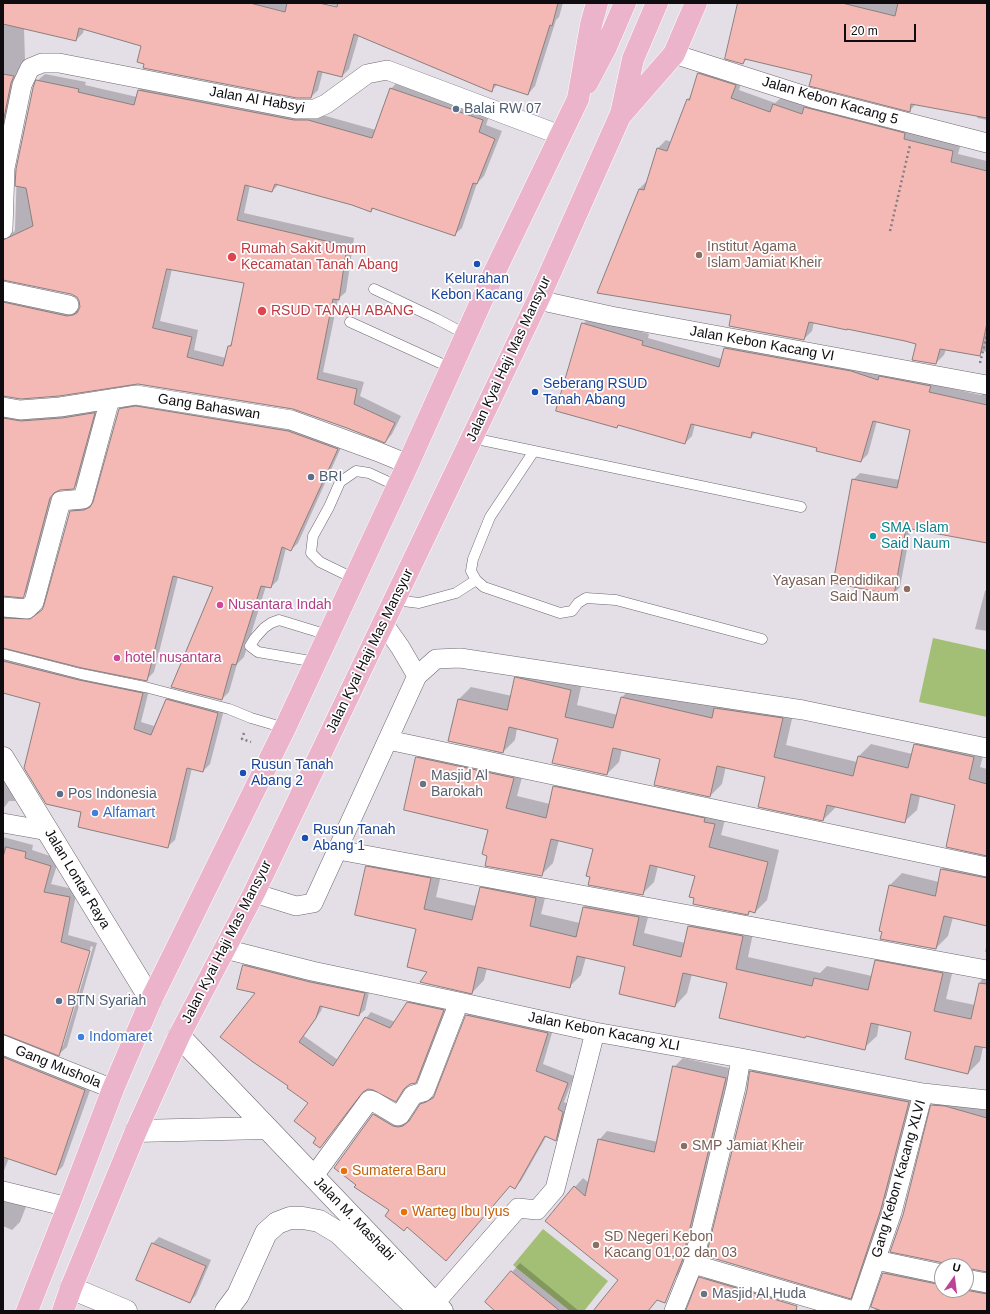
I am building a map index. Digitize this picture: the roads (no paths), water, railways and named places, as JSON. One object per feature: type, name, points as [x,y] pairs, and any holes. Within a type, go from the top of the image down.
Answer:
[{"type":"main road","points":[[578,99],[591,25],[597,3]]},
{"type":"main road","points":[[27,1311],[113,1089],[151,1000],[285,728],[398,486],[494,273],[560,135],[606,47],[625,3]]},
{"type":"main road","points":[[620,116],[633,59],[657,3]]},
{"type":"main road","name":"Jalan Kyai Haji Mas Mansyur","points":[[63,1311],[71,1288],[136,1131],[179,1036],[254,893],[395,600],[538,300],[620,116],[674,54],[696,3]]},
{"type":"street","name":"Jalan Kebon Kacang 5","points":[[674,54],[812,98],[987,143]]},
{"type":"street","name":"Jalan Al Habsyi","points":[[3,229],[5,168],[22,85],[30,68],[42,63],[59,62],[296,109],[315,109],[326,104],[367,74],[387,70],[560,135]]},
{"type":"street","points":[[3,291],[69,305]]},
{"type":"street","name":"Jalan Kebon Kacang VI","points":[[538,300],[619,317],[982,377]]},
{"type":"street","name":"Gang Bahaswan","points":[[3,407],[20,410],[60,407],[136,395],[291,420],[408,464]]},
{"type":"street","points":[[3,607],[27,609],[34,602],[60,501],[83,499],[110,399]]},
{"type":"street","points":[[383,623],[400,647],[417,676]]},
{"type":"street","points":[[254,893],[296,906],[313,903],[417,676],[436,659],[460,658],[803,710],[987,748]]},
{"type":"street","points":[[388,740],[987,867]]},
{"type":"street","name":"Jalan Lontar Raya","points":[[3,758],[151,1000]]},
{"type":"street","points":[[5,827],[48,831]]},
{"type":"street","points":[[338,850],[987,970]]},
{"type":"street","name":"Jalan Kebon Kacang XLI","points":[[225,949],[312,971],[595,1032],[923,1093],[987,1100]]},
{"type":"street","points":[[313,1177],[370,1100],[398,1116],[413,1095],[425,1090],[459,1002]]},
{"type":"street","points":[[226,1311],[238,1295],[266,1233],[277,1224],[290,1218],[303,1218],[319,1221],[339,1233],[432,1309],[518,1208],[537,1210],[555,1189],[595,1032]]},
{"type":"street","name":"Jalan M. Mashabi","points":[[179,1036],[313,1177],[432,1309]]},
{"type":"street","name":"Gang Mushola","points":[[3,1045],[113,1089]]},
{"type":"street","points":[[674,1311],[693,1264],[736,1087],[741,1058]]},
{"type":"street","name":"Gang Kebon Kacang XLVI","points":[[858,1311],[892,1212],[923,1093]]},
{"type":"street","points":[[136,1131],[266,1128]]},
{"type":"street","points":[[3,1191],[68,1207]]},
{"type":"street","points":[[876,1260],[934,1272]]},
{"type":"street","points":[[693,1264],[854,1311]]},
{"type":"street","points":[[974,1281],[987,1284]]},
{"type":"street","points":[[71,1288],[126,1311]]},
{"type":"lane","points":[[374,289],[437,318],[467,335]]},
{"type":"lane","points":[[350,322],[451,368]]},
{"type":"lane","points":[[472,438],[801,507]]},
{"type":"lane","points":[[534,451],[490,517],[473,560],[471,571],[476,580],[484,587],[560,613],[572,611],[578,603],[586,598],[616,600],[762,639]]},
{"type":"lane","points":[[355,579],[320,562],[311,553],[313,536],[329,508],[340,482],[356,472],[369,473],[398,486]]},
{"type":"lane","points":[[395,600],[419,603],[456,593],[476,580]]},
{"type":"lane","points":[[316,662],[258,652],[250,646],[264,628],[279,620],[328,636]]},
{"type":"lane","points":[[3,654],[81,674],[145,687],[229,709],[251,718],[285,728]]},
{"type":"place","name":"Balai RW 07","points":[[456,109]]},
{"type":"place","name":"Institut Agama Islam Jamiat Kheir","points":[[699,255]]},
{"type":"place","name":"Rumah Sakit Umum Kecamatan Tanah Abang","points":[[232,257]]},
{"type":"place","name":"Kelurahan Kebon Kacang","points":[[477,264]]},
{"type":"place","name":"RSUD TANAH ABANG","points":[[262,311]]},
{"type":"place","name":"Seberang RSUD Tanah Abang","points":[[535,392]]},
{"type":"place","name":"BRI","points":[[311,477]]},
{"type":"place","name":"SMA Islam Said Naum","points":[[873,536]]},
{"type":"place","name":"Yayasan Pendidikan Said Naum","points":[[907,589]]},
{"type":"place","name":"Nusantara Indah","points":[[220,605]]},
{"type":"place","name":"hotel nusantara","points":[[117,658]]},
{"type":"place","name":"Rusun Tanah Abang 2","points":[[243,773]]},
{"type":"place","name":"Masjid Al Barokah","points":[[423,784]]},
{"type":"place","name":"Pos Indonesia","points":[[60,794]]},
{"type":"place","name":"Alfamart","points":[[95,813]]},
{"type":"place","name":"Rusun Tanah Abang 1","points":[[305,838]]},
{"type":"place","name":"BTN Syariah","points":[[59,1001]]},
{"type":"place","name":"Indomaret","points":[[81,1037]]},
{"type":"place","name":"SMP Jamiat Kheir","points":[[684,1146]]},
{"type":"place","name":"Sumatera Baru","points":[[344,1171]]},
{"type":"place","name":"Warteg Ibu Iyus","points":[[404,1212]]},
{"type":"place","name":"SD Negeri Kebon Kacang 01,02 dan 03","points":[[596,1245]]},
{"type":"place","name":"Masjid Al Huda","points":[[704,1294]]}]
